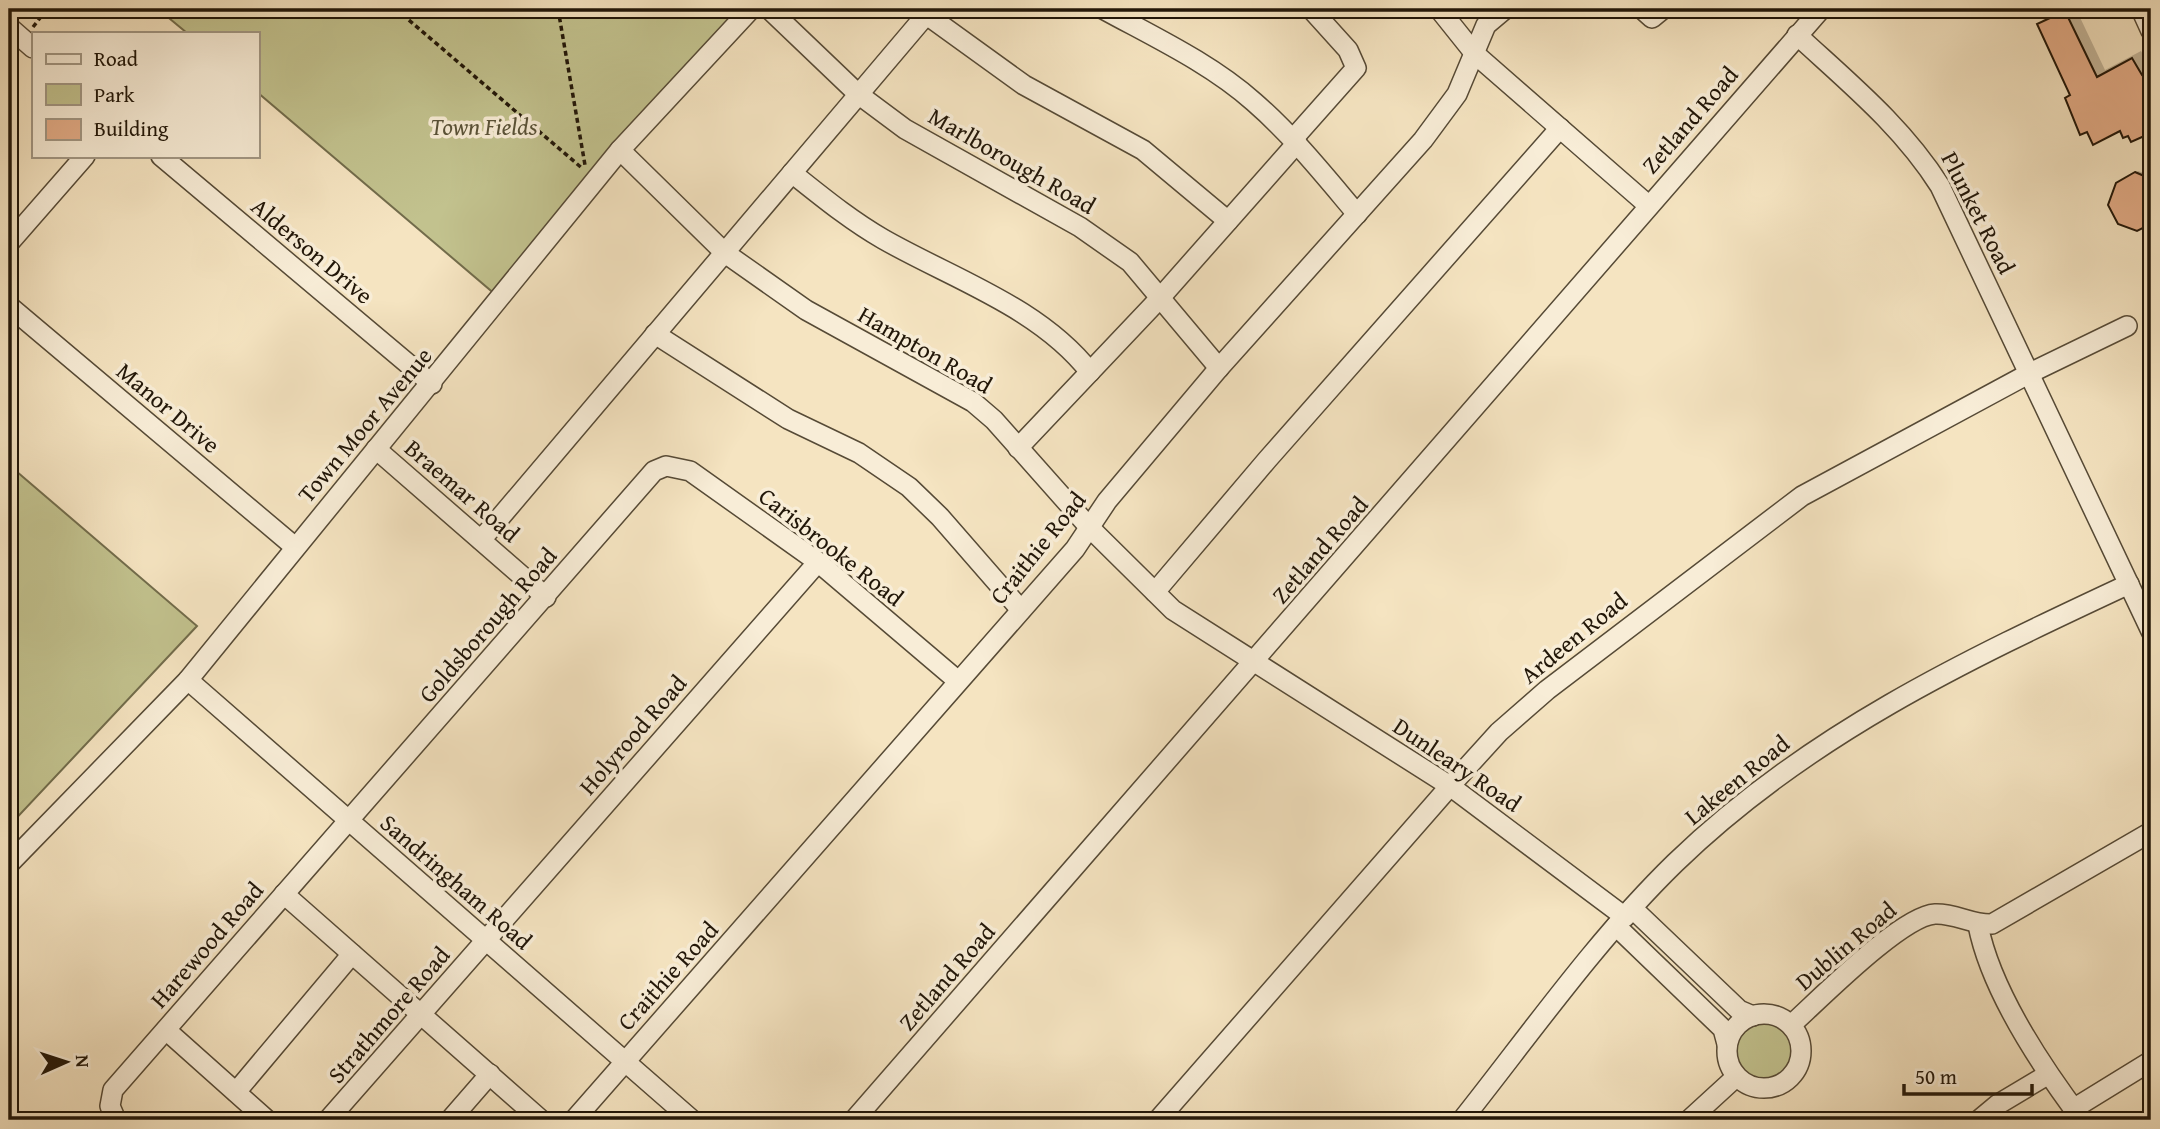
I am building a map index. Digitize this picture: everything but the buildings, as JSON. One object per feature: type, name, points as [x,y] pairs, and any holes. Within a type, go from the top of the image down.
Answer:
[{"type":"street","name":"Town Moor Avenue","points":[[9,864],[188,680],[432,384],[620,150],[751,9]]},
{"type":"street","name":"Marlborough Road","points":[[769,9],[858,94],[905,129],[1080,227],[1130,262],[1219,368]]},
{"type":"street","points":[[1102,9],[1203,65],[1253,101],[1295,141],[1357,214]]},
{"type":"street","points":[[1018,448],[1160,298],[1356,68],[1348,50],[1311,9]]},
{"type":"street","points":[[1439,9],[1475,54],[1648,205]]},
{"type":"street","name":"Craithie Road","points":[[574,1120],[1075,549],[1089,527],[1219,368],[1423,140],[1457,94],[1486,25],[1505,9]]},
{"type":"street","points":[[1642,9],[1652,18],[1663,9]]},
{"type":"street","name":"Zetland Road","points":[[854,1120],[1254,664],[1648,205],[1821,9]]},
{"type":"street","points":[[2141,9],[2151,31]]},
{"type":"street","points":[[481,540],[929,12],[1024,85],[1143,150],[1228,221]]},
{"type":"street","points":[[9,27],[32,47]]},
{"type":"street","name":"Plunket Road","points":[[1797,35],[1891,120],[1920,154],[1940,186],[2151,631]]},
{"type":"street","points":[[1155,592],[1267,460],[1560,128]]},
{"type":"street","name":"Hampton Road","points":[[620,150],[725,253],[806,310],[974,402],[1089,527],[1173,610],[1254,664]]},
{"type":"street","points":[[9,243],[83,158]]},
{"type":"street","name":"Alderson Drive","points":[[163,158],[432,384]]},
{"type":"street","points":[[792,173],[839,211],[882,239],[997,299],[1064,341],[1090,372]]},
{"type":"street","name":"Manor Drive","points":[[9,306],[295,547]]},
{"type":"street","name":"Ardeen Road","points":[[1158,1120],[1450,786],[1499,732],[1547,690],[1802,496],[2030,373],[2127,326]]},
{"type":"street","points":[[656,334],[768,407],[859,453],[909,488],[948,526],[1021,610]]},
{"type":"street","name":"Braemar Road","points":[[376,449],[546,597]]},
{"type":"street","name":"Carisbrooke Road","points":[[666,466],[678,466],[690,471],[818,562],[958,681]]},
{"type":"street","name":"Goldsborough Road","points":[[349,821],[654,471],[666,466]]},
{"type":"street","name":"Holyrood Road","points":[[485,941],[818,562]]},
{"type":"street","name":"Lakeen Road","points":[[1462,1120],[1624,917],[1703,837],[1782,773],[1841,731],[1931,679],[2129,584]]},
{"type":"street","name":"Dunleary Road","points":[[1254,664],[1450,786],[1624,917],[1739,1010],[1753,1016]]},
{"type":"street","name":"Sandringham Road","points":[[188,680],[692,1120]]},
{"type":"street","name":"Harewood Road","points":[[113,1113],[113,1090],[349,821]]},
{"type":"street","points":[[2151,832],[2001,920],[1978,925],[1992,972],[2047,1075],[2078,1114],[2151,1061]]},
{"type":"street","points":[[284,894],[541,1120]]},
{"type":"street","name":"Dublin Road","points":[[1791,1025],[1879,946],[1912,922],[1934,914],[1978,925]]},
{"type":"street","name":"Dunleary Road","points":[[1624,917],[1723,1028],[1727,1044]]},
{"type":"street","name":"Strathmore Road","points":[[328,1120],[485,941]]},
{"type":"street","points":[[236,1092],[352,954]]},
{"type":"street","points":[[1774,1015],[1791,1025],[1800,1041],[1802,1055],[1793,1076],[1769,1089],[1756,1088],[1736,1077],[1727,1059],[1727,1044],[1740,1022],[1753,1016],[1774,1015]]},
{"type":"street","points":[[166,1030],[267,1120]]},
{"type":"street","points":[[450,1120],[490,1074]]},
{"type":"street","points":[[1979,1120],[1997,1105],[2047,1075]]},
{"type":"street","points":[[1689,1120],[1736,1077]]},
{"type":"path","points":[[397,9],[587,173],[558,9]]},
{"type":"green space","name":"Town Fields","points":[[158,9],[751,9],[496,295],[259,94],[259,32],[186,32]]},
{"type":"green space","points":[[9,465],[197,626],[9,826]]},
{"type":"green space","points":[[1765,1023],[1776,1025],[1789,1036],[1794,1052],[1792,1063],[1781,1076],[1765,1081],[1754,1079],[1741,1068],[1736,1052],[1738,1041],[1749,1028]]}]
